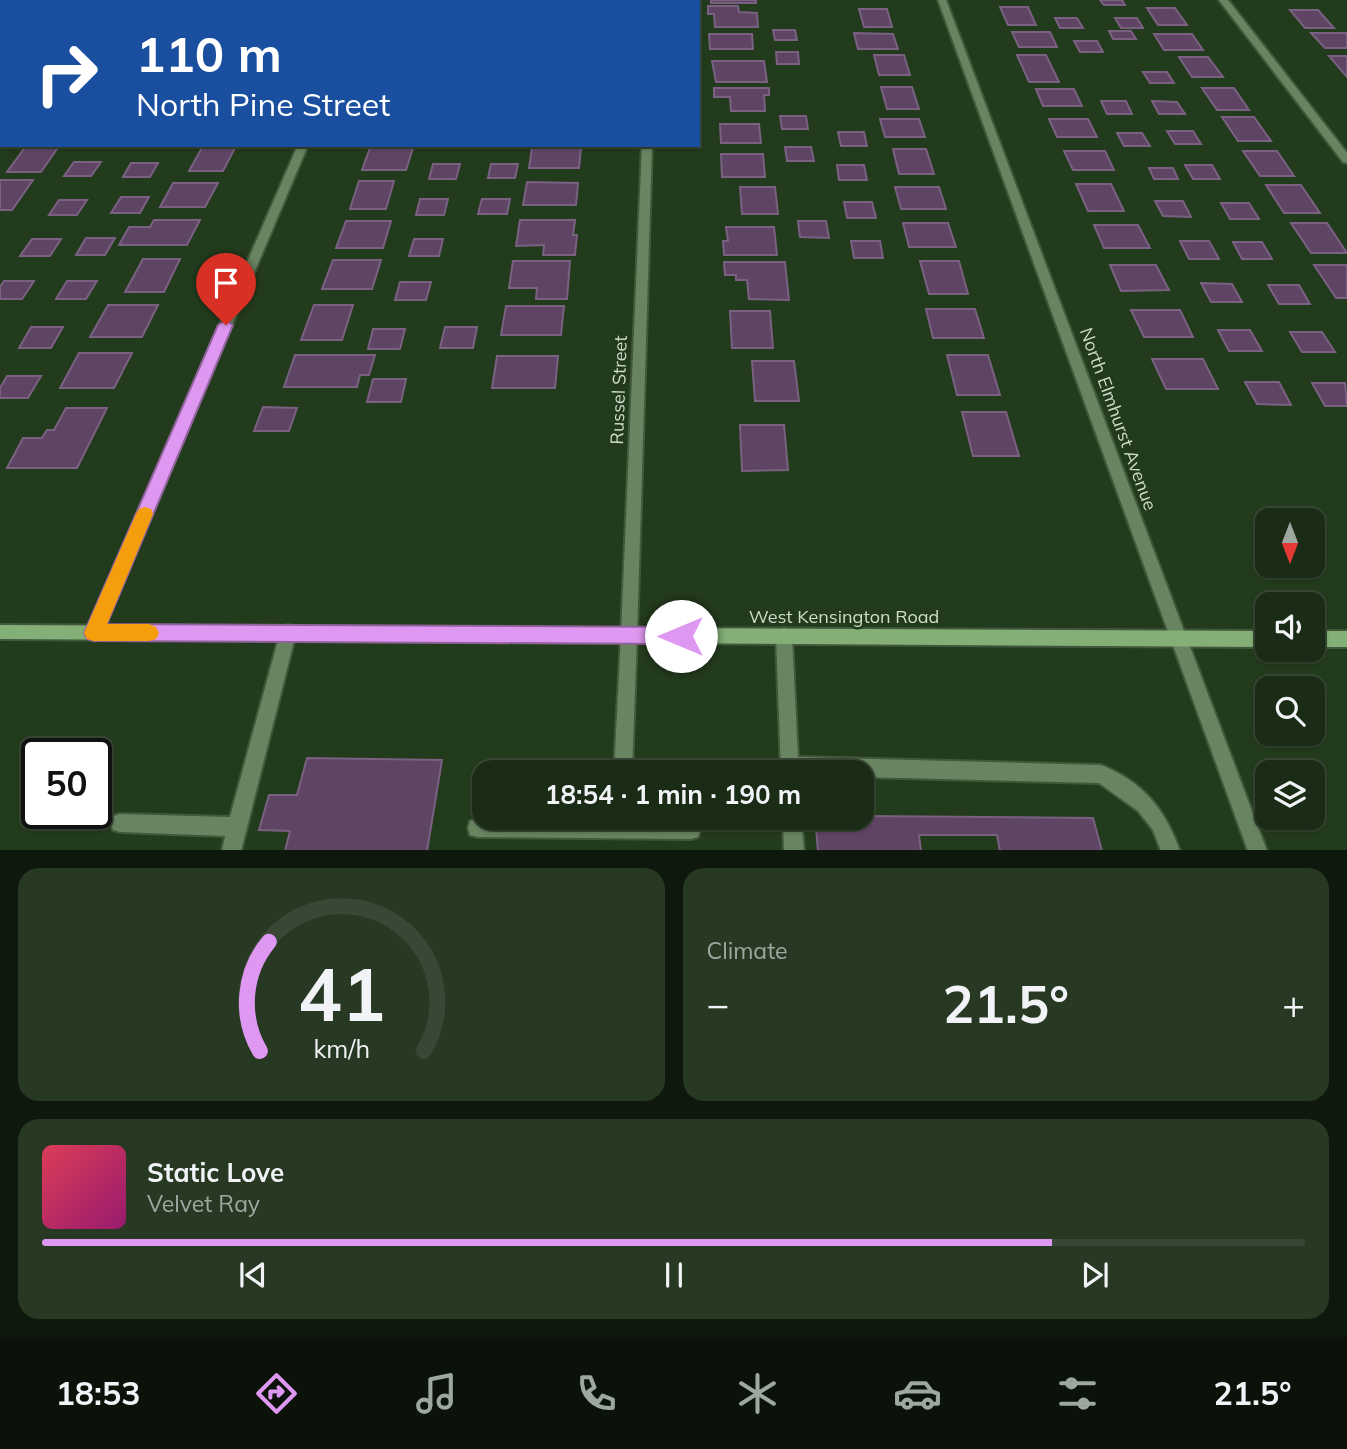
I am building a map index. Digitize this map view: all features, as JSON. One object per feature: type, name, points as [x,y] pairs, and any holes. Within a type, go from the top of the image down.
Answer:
[{"type":"main road","name":"West Kensington Road","points":[[0,632],[1255,639]]},
{"type":"main road","points":[[1325,639],[1347,639]]},
{"type":"street","name":"North Elmhurst Avenue","points":[[942,0],[1258,850]]},
{"type":"street","points":[[1223,0],[1347,160]]},
{"type":"street","points":[[94,633],[302,147]]},
{"type":"street","name":"Russel Street","points":[[624,760],[647,147]]},
{"type":"street","points":[[231,850],[288,633]]},
{"type":"street","points":[[784,636],[789,760]]},
{"type":"street","points":[[874,770],[1101,774],[1140,798],[1163,825],[1171,850]]},
{"type":"street","points":[[120,823],[237,827]]},
{"type":"street","points":[[793,830],[794,850]]},
{"type":"building","points":[[711,0],[756,0],[756,3],[711,3]]},
{"type":"building","points":[[1100,0],[1122,0],[1125,5],[1104,5]]},
{"type":"building","points":[[708,6],[738,6],[739,12],[757,13],[758,27],[715,27],[714,14],[708,14]]},
{"type":"building","points":[[1000,7],[1028,7],[1036,25],[1008,25]]},
{"type":"building","points":[[1147,8],[1175,8],[1187,25],[1158,25]]},
{"type":"building","points":[[859,9],[887,9],[892,27],[864,27]]},
{"type":"building","points":[[1290,10],[1318,10],[1334,28],[1305,28]]},
{"type":"building","points":[[1055,18],[1077,18],[1083,28],[1060,28]]},
{"type":"building","points":[[1115,18],[1137,18],[1143,28],[1121,28]]},
{"type":"building","points":[[773,30],[795,30],[797,40],[775,40]]},
{"type":"building","points":[[1109,31],[1131,31],[1136,39],[1113,39]]},
{"type":"building","points":[[1012,32],[1050,32],[1057,47],[1019,47]]},
{"type":"building","points":[[854,33],[893,34],[898,49],[858,49]]},
{"type":"building","points":[[1311,33],[1347,33],[1347,48],[1325,48]]},
{"type":"building","points":[[709,34],[752,34],[753,49],[710,49]]},
{"type":"building","points":[[1154,34],[1192,34],[1203,50],[1164,50]]},
{"type":"building","points":[[1074,41],[1097,41],[1103,52],[1080,52]]},
{"type":"building","points":[[776,52],[798,52],[799,64],[777,64]]},
{"type":"building","points":[[874,55],[904,55],[910,75],[879,75]]},
{"type":"building","points":[[1017,55],[1046,55],[1059,82],[1029,82]]},
{"type":"building","points":[[1329,56],[1347,56],[1347,77]]},
{"type":"building","points":[[1179,57],[1208,57],[1223,77],[1192,77]]},
{"type":"building","points":[[712,61],[764,61],[767,82],[716,82]]},
{"type":"building","points":[[1143,72],[1167,72],[1174,83],[1150,83]]},
{"type":"building","points":[[881,87],[912,87],[919,109],[887,109]]},
{"type":"building","points":[[714,88],[769,88],[769,95],[764,95],[765,111],[731,111],[730,97],[714,97]]},
{"type":"building","points":[[1202,88],[1234,88],[1249,110],[1217,110]]},
{"type":"building","points":[[1036,89],[1074,89],[1082,106],[1043,106]]},
{"type":"building","points":[[1101,101],[1126,101],[1132,114],[1107,114]]},
{"type":"building","points":[[1152,101],[1177,102],[1185,114],[1159,114]]},
{"type":"building","points":[[780,116],[806,116],[808,129],[782,129]]},
{"type":"building","points":[[1222,117],[1254,117],[1271,141],[1238,141]]},
{"type":"building","points":[[880,119],[919,119],[925,137],[885,137]]},
{"type":"building","points":[[1049,119],[1088,119],[1097,137],[1057,137]]},
{"type":"building","points":[[720,124],[759,124],[761,143],[721,143]]},
{"type":"building","points":[[1167,131],[1193,131],[1201,144],[1175,144]]},
{"type":"building","points":[[838,132],[864,132],[867,146],[841,146]]},
{"type":"building","points":[[1117,133],[1142,133],[1150,146],[1124,146]]},
{"type":"building","points":[[25,147],[58,147],[41,172],[7,172]]},
{"type":"building","points":[[202,147],[235,147],[223,171],[189,171]]},
{"type":"building","points":[[785,147],[811,147],[814,161],[787,161]]},
{"type":"building","points":[[370,148],[413,148],[406,170],[362,170]]},
{"type":"building","points":[[532,148],[581,148],[579,168],[529,168]]},
{"type":"building","points":[[893,149],[926,149],[934,174],[899,174]]},
{"type":"building","points":[[1064,151],[1105,151],[1114,170],[1073,170]]},
{"type":"building","points":[[1243,151],[1277,151],[1294,176],[1260,176]]},
{"type":"building","points":[[721,154],[763,154],[765,177],[722,177]]},
{"type":"building","points":[[74,162],[101,162],[91,176],[64,176]]},
{"type":"building","points":[[131,163],[158,163],[150,177],[123,177]]},
{"type":"building","points":[[433,164],[460,164],[456,179],[429,179]]},
{"type":"building","points":[[491,164],[518,164],[515,178],[488,178]]},
{"type":"building","points":[[837,165],[864,165],[867,180],[839,180]]},
{"type":"building","points":[[1185,165],[1212,165],[1220,179],[1193,179]]},
{"type":"building","points":[[1149,168],[1173,168],[1178,179],[1154,179]]},
{"type":"building","points":[[0,180],[33,180],[12,210],[0,210]]},
{"type":"building","points":[[359,181],[394,181],[386,209],[350,209]]},
{"type":"building","points":[[527,182],[578,183],[576,205],[523,205]]},
{"type":"building","points":[[173,183],[218,183],[205,207],[160,207]]},
{"type":"building","points":[[1076,184],[1111,184],[1124,211],[1088,211]]},
{"type":"building","points":[[1266,185],[1301,185],[1320,213],[1284,213]]},
{"type":"building","points":[[740,187],[775,187],[778,214],[742,214]]},
{"type":"building","points":[[895,187],[939,187],[946,209],[901,209]]},
{"type":"building","points":[[121,197],[149,197],[140,213],[111,213]]},
{"type":"building","points":[[420,199],[448,199],[444,215],[416,215]]},
{"type":"building","points":[[482,199],[510,199],[507,214],[478,214]]},
{"type":"building","points":[[59,200],[87,200],[77,215],[49,215]]},
{"type":"building","points":[[1155,201],[1183,201],[1191,217],[1163,216]]},
{"type":"building","points":[[844,202],[872,202],[876,218],[847,218]]},
{"type":"building","points":[[1221,203],[1249,203],[1259,219],[1230,219]]},
{"type":"building","points":[[154,220],[200,220],[187,245],[119,245],[129,227],[150,227]]},
{"type":"building","points":[[520,220],[575,220],[575,255],[543,255],[544,245],[516,246]]},
{"type":"building","points":[[346,221],[391,221],[383,248],[336,248]]},
{"type":"building","points":[[798,221],[826,221],[829,238],[800,237]]},
{"type":"building","points":[[903,223],[948,223],[956,247],[909,247]]},
{"type":"building","points":[[1291,223],[1327,223],[1347,253],[1311,253]]},
{"type":"building","points":[[1094,225],[1138,225],[1150,248],[1104,248]]},
{"type":"building","points":[[726,227],[774,227],[777,255],[724,255],[723,241],[728,241]]},
{"type":"building","points":[[86,238],[115,238],[105,255],[76,255]]},
{"type":"building","points":[[32,239],[61,239],[50,256],[20,256]]},
{"type":"building","points":[[414,239],[443,239],[439,256],[409,256]]},
{"type":"building","points":[[851,241],[880,241],[883,258],[854,258]]},
{"type":"building","points":[[1180,241],[1209,241],[1219,259],[1189,259]]},
{"type":"building","points":[[1233,242],[1262,242],[1272,259],[1242,259]]},
{"type":"building","points":[[143,259],[180,259],[164,292],[125,292]]},
{"type":"building","points":[[333,260],[381,260],[372,289],[322,289]]},
{"type":"building","points":[[513,261],[570,261],[567,299],[536,299],[537,288],[509,288]]},
{"type":"building","points":[[920,261],[959,261],[968,294],[929,294]]},
{"type":"building","points":[[724,262],[785,262],[789,300],[749,299],[747,280],[736,280],[736,275],[725,275]]},
{"type":"building","points":[[1110,265],[1156,265],[1169,290],[1121,291]]},
{"type":"building","points":[[1314,265],[1347,265],[1347,298],[1336,298]]},
{"type":"building","points":[[4,281],[34,281],[22,299],[0,299],[0,287]]},
{"type":"building","points":[[67,281],[97,281],[86,299],[56,299]]},
{"type":"building","points":[[400,282],[431,282],[426,300],[395,300]]},
{"type":"building","points":[[1201,283],[1232,284],[1242,302],[1211,302]]},
{"type":"building","points":[[1268,285],[1299,285],[1310,304],[1279,304]]},
{"type":"building","points":[[108,305],[158,305],[142,337],[90,337]]},
{"type":"building","points":[[314,305],[353,305],[342,340],[301,340]]},
{"type":"building","points":[[506,306],[564,306],[561,335],[501,335]]},
{"type":"building","points":[[926,309],[975,309],[984,338],[933,338]]},
{"type":"building","points":[[1131,310],[1180,310],[1193,337],[1144,337]]},
{"type":"building","points":[[730,311],[770,311],[773,348],[732,348]]},
{"type":"building","points":[[31,327],[63,327],[51,348],[19,348]]},
{"type":"building","points":[[445,327],[477,327],[473,348],[440,348]]},
{"type":"building","points":[[373,329],[405,329],[400,349],[368,349]]},
{"type":"building","points":[[1218,330],[1250,330],[1262,351],[1229,351]]},
{"type":"building","points":[[1290,332],[1322,332],[1335,352],[1302,352]]},
{"type":"building","points":[[79,353],[132,353],[114,388],[60,388]]},
{"type":"building","points":[[295,355],[375,355],[369,375],[360,375],[357,387],[284,387]]},
{"type":"building","points":[[947,355],[988,355],[1000,395],[957,395]]},
{"type":"building","points":[[497,356],[558,356],[555,388],[492,388]]},
{"type":"building","points":[[1152,359],[1203,359],[1218,389],[1166,389]]},
{"type":"building","points":[[752,361],[794,361],[799,401],[755,401]]},
{"type":"building","points":[[7,376],[41,376],[28,398],[0,398],[0,388]]},
{"type":"building","points":[[373,379],[406,379],[401,402],[367,402]]},
{"type":"building","points":[[1245,382],[1279,382],[1291,405],[1257,404]]},
{"type":"building","points":[[1312,383],[1345,383],[1347,406],[1325,406]]},
{"type":"building","points":[[263,407],[297,408],[289,431],[254,431]]},
{"type":"building","points":[[66,408],[107,408],[77,468],[7,468],[23,438],[42,438],[47,430],[54,430]]},
{"type":"building","points":[[962,412],[1006,412],[1019,456],[973,456]]},
{"type":"building","points":[[740,425],[784,425],[788,470],[742,471]]},
{"type":"building","points":[[307,758],[442,760],[427,850],[285,850],[290,831],[259,830],[269,795],[297,795]]},
{"type":"building","points":[[874,816],[1093,818],[1102,850],[1000,850],[997,835],[919,835],[921,850],[818,850],[816,830],[874,830]]},
{"type":"slow traffic","points":[[145,514],[94,633],[149,633]]},
{"type":"route","points":[[226,325],[94,633],[681,636]]}]
